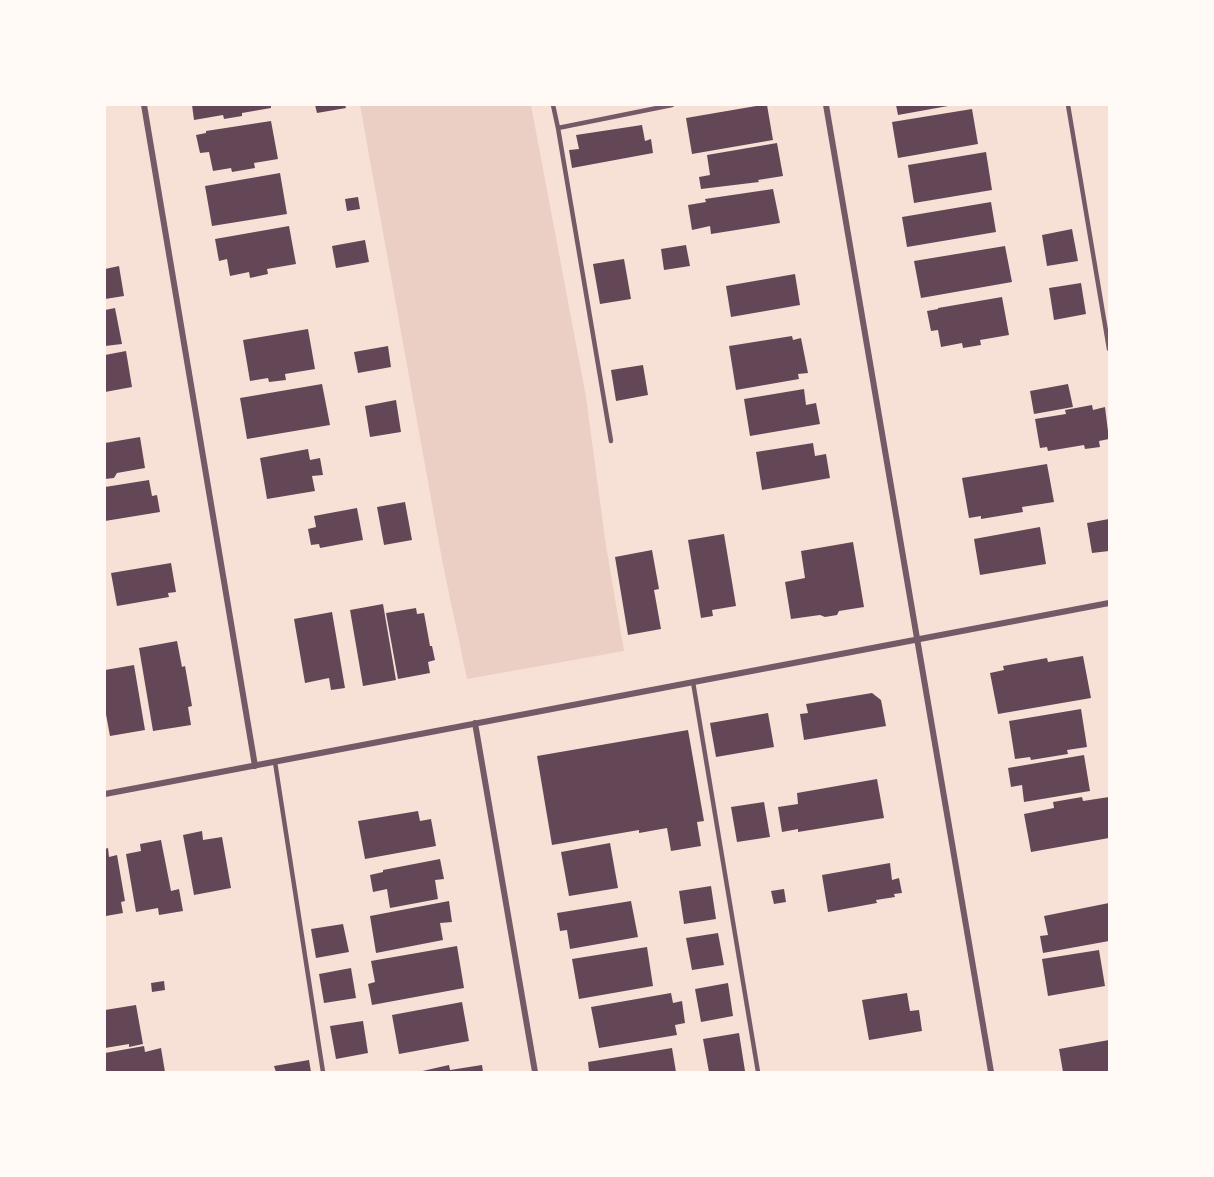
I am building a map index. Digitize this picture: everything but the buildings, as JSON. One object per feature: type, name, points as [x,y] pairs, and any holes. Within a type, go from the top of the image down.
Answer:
[{"type":"street","points":[[144,105],[255,766]]},
{"type":"street","points":[[826,105],[991,1072]]},
{"type":"street","points":[[105,794],[1109,603]]},
{"type":"street","points":[[475,723],[535,1072]]},
{"type":"lane","points":[[553,105],[611,441]]},
{"type":"lane","points":[[558,128],[672,105]]},
{"type":"lane","points":[[1068,105],[1109,349]]},
{"type":"lane","points":[[693,682],[758,1072]]},
{"type":"lane","points":[[275,762],[323,1072]]},
{"type":"shaded area","points":[[360,105],[531,105],[586,397],[606,546],[624,651],[467,679],[443,565]]}]
